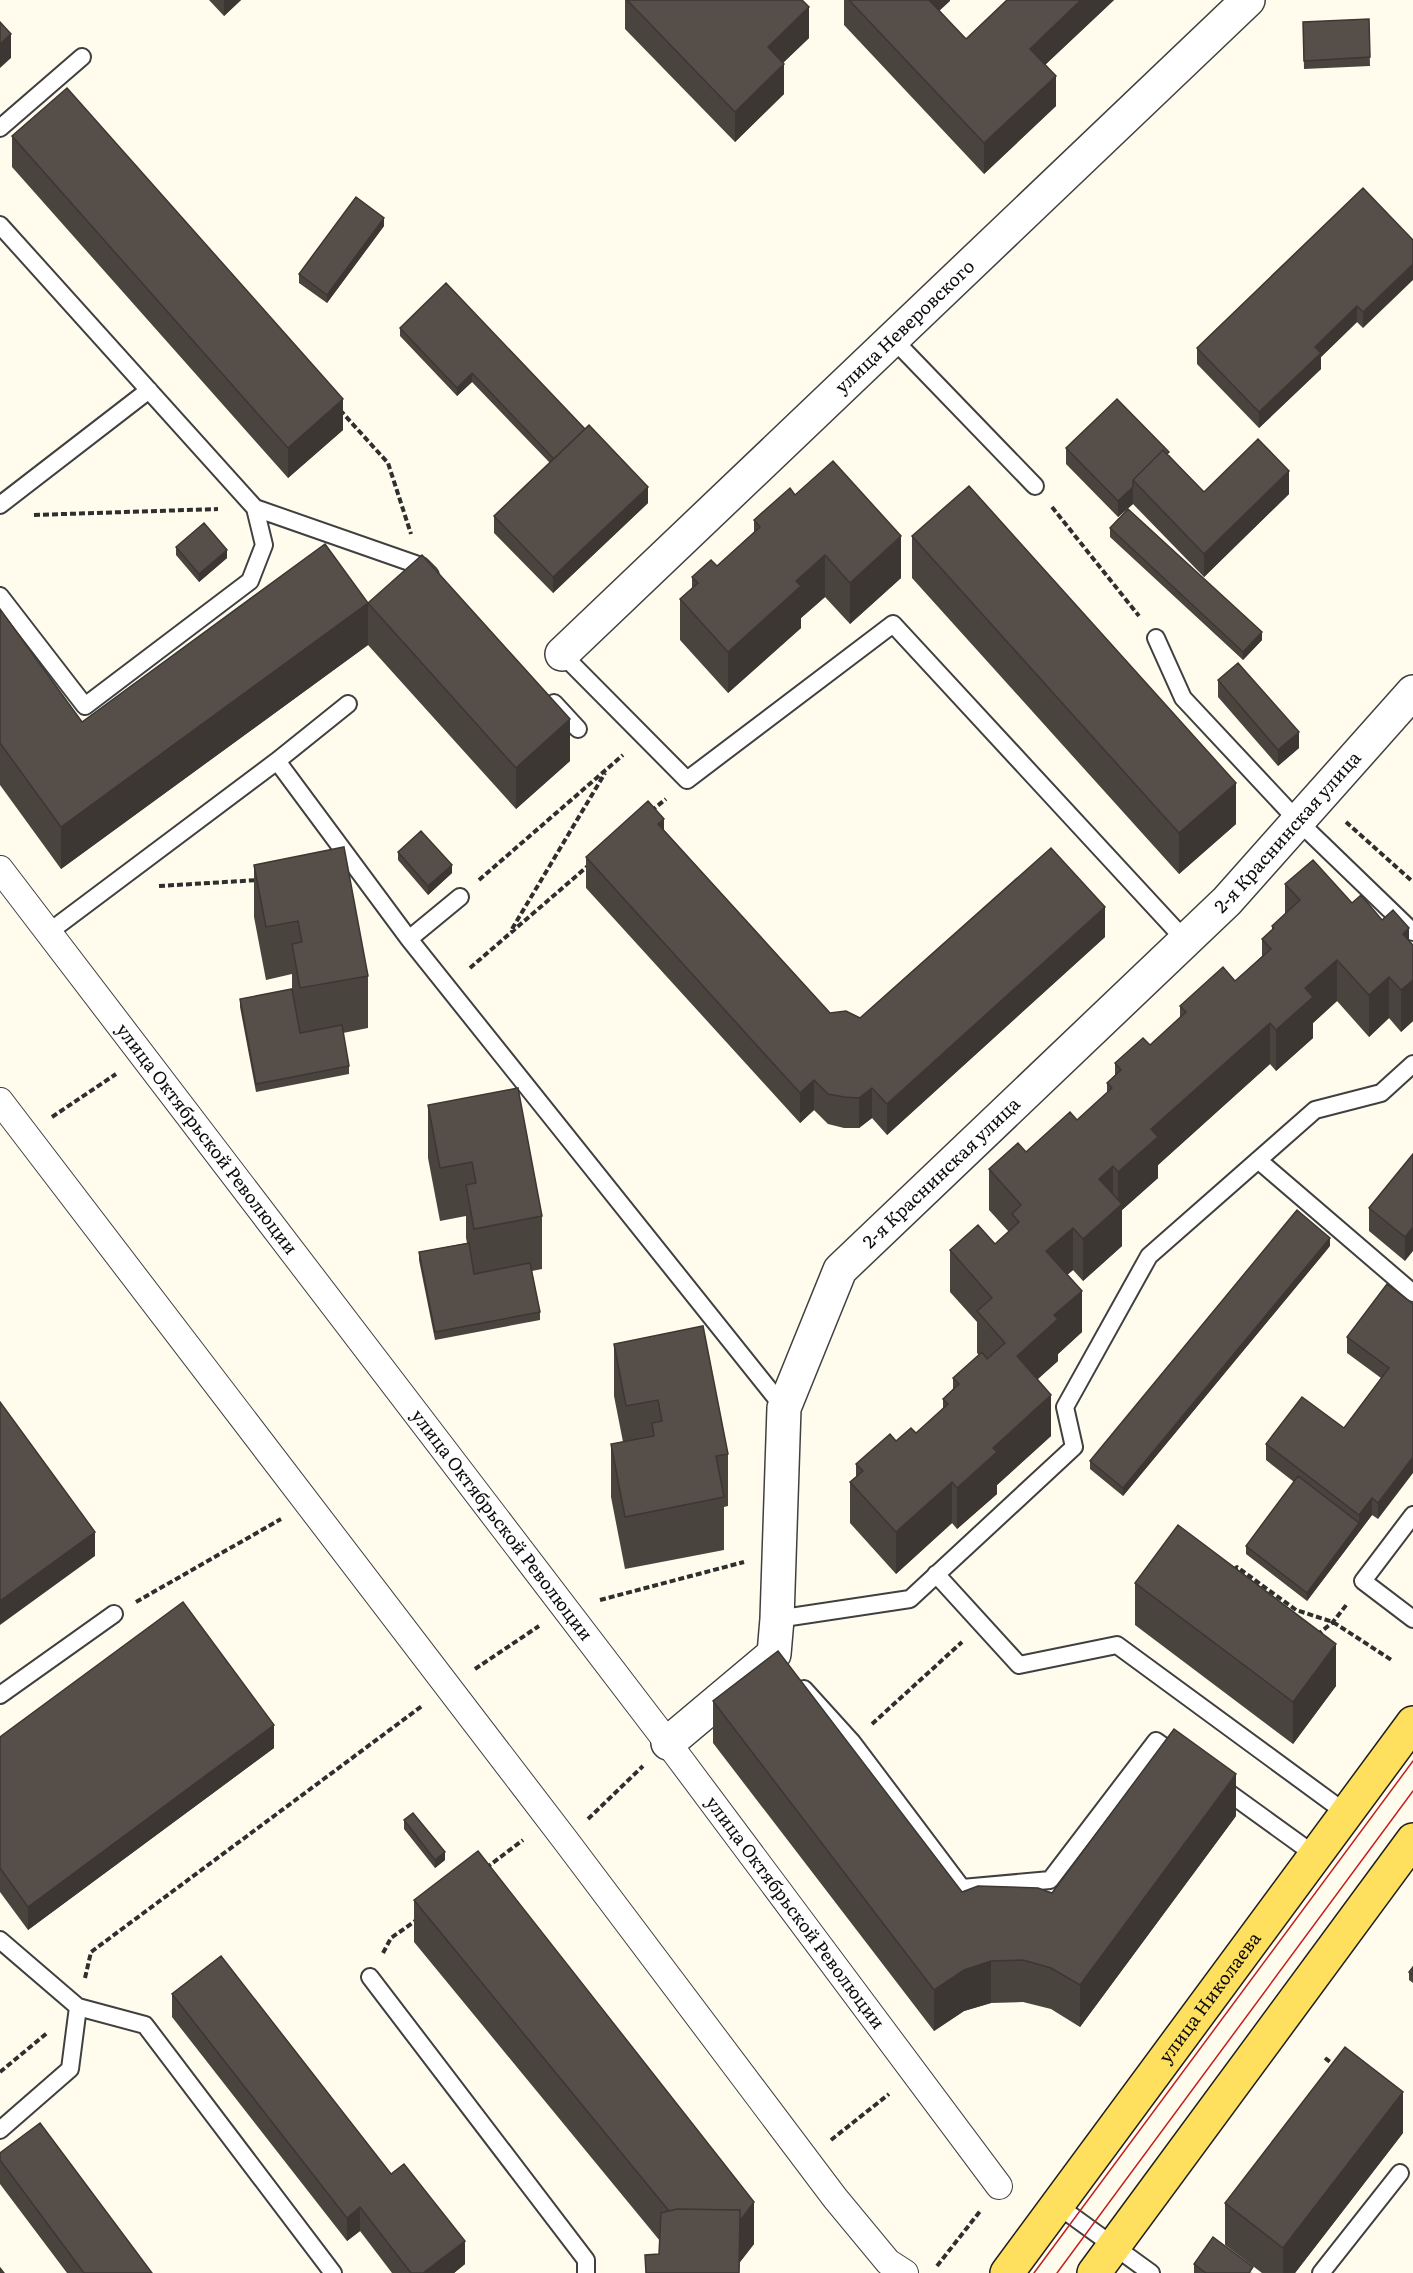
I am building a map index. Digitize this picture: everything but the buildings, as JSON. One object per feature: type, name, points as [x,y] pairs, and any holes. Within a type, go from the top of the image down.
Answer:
[{"type":"main road","name":"улица Николаева","points":[[1007,2273],[1413,1723]]},
{"type":"main road","points":[[1094,2273],[1413,1840]]},
{"type":"street","name":"улица Неверовского","points":[[562,654],[1248,0]]},
{"type":"street","name":"2-я Краснинская улица","points":[[668,1743],[778,1659],[777,1619],[784,1408],[840,1270],[1227,901],[1413,692]]},
{"type":"street","name":"улица Октябрьской Революции","points":[[0,869],[668,1743],[999,2186]]},
{"type":"street","points":[[0,1101],[566,1841],[806,2160],[888,2262],[905,2273]]},
{"type":"lane","points":[[0,128],[82,57]]},
{"type":"lane","points":[[0,225],[255,508],[264,545],[250,581],[85,706],[0,597]]},
{"type":"lane","points":[[892,339],[1035,486]]},
{"type":"lane","points":[[0,505],[149,390]]},
{"type":"lane","points":[[255,508],[421,566],[438,583]]},
{"type":"lane","points":[[562,654],[687,780],[893,624],[1185,940]]},
{"type":"lane","points":[[1156,638],[1183,698],[1308,809],[1413,932]]},
{"type":"lane","points":[[545,694],[578,729]]},
{"type":"lane","points":[[49,932],[278,761],[348,704]]},
{"type":"lane","points":[[278,761],[409,939],[784,1408]]},
{"type":"lane","points":[[409,939],[460,897]]},
{"type":"lane","points":[[777,1619],[910,1599],[1074,1447],[1065,1407],[1149,1256],[1315,1110],[1381,1093],[1413,1064]]},
{"type":"lane","points":[[1258,1160],[1413,1293]]},
{"type":"lane","points":[[1413,1515],[1363,1581],[1413,1618]]},
{"type":"lane","points":[[936,1574],[1019,1665],[1117,1645],[1346,1814]]},
{"type":"lane","points":[[0,1695],[114,1614]]},
{"type":"lane","points":[[797,1681],[852,1742],[962,1888],[1050,1880],[1156,1741],[1315,1855]]},
{"type":"lane","points":[[0,1940],[78,2007],[146,2025],[333,2273]]},
{"type":"lane","points":[[370,1977],[586,2260],[586,2273]]},
{"type":"lane","points":[[0,2130],[70,2069],[78,2007]]},
{"type":"lane","points":[[1321,2273],[1400,2173]]},
{"type":"lane","points":[[1057,2205],[1150,2273]]},
{"type":"path","points":[[333,402],[387,463],[421,566]]},
{"type":"path","points":[[1035,486],[1156,638]]},
{"type":"path","points":[[23,515],[255,508]]},
{"type":"path","points":[[460,897],[644,737]]},
{"type":"path","points":[[509,934],[607,770]]},
{"type":"path","points":[[642,819],[687,780]]},
{"type":"path","points":[[1308,809],[1413,882]]},
{"type":"path","points":[[447,987],[598,857]]},
{"type":"path","points":[[106,889],[269,880]]},
{"type":"path","points":[[25,1134],[143,1056]]},
{"type":"path","points":[[114,1614],[308,1504]]},
{"type":"path","points":[[0,2072],[78,2007],[91,1952],[448,1687],[565,1609],[779,1553]]},
{"type":"path","points":[[1229,1572],[1237,1567],[1296,1610],[1333,1622],[1393,1661]]},
{"type":"path","points":[[1309,1641],[1333,1622],[1363,1581]]},
{"type":"path","points":[[1273,1604],[1280,1598]]},
{"type":"path","points":[[852,1742],[982,1624]]},
{"type":"path","points":[[566,1841],[668,1743]]},
{"type":"path","points":[[484,1869],[549,1820]]},
{"type":"path","points":[[370,1977],[392,1938],[419,1917]]},
{"type":"path","points":[[1325,2058],[1342,2070]]},
{"type":"path","points":[[806,2160],[915,2073]]},
{"type":"path","points":[[932,2273],[999,2186]]},
{"type":"tram line","points":[[1034,2273],[1413,1761]]},
{"type":"tram line","points":[[1057,2273],[1413,1791]]}]
